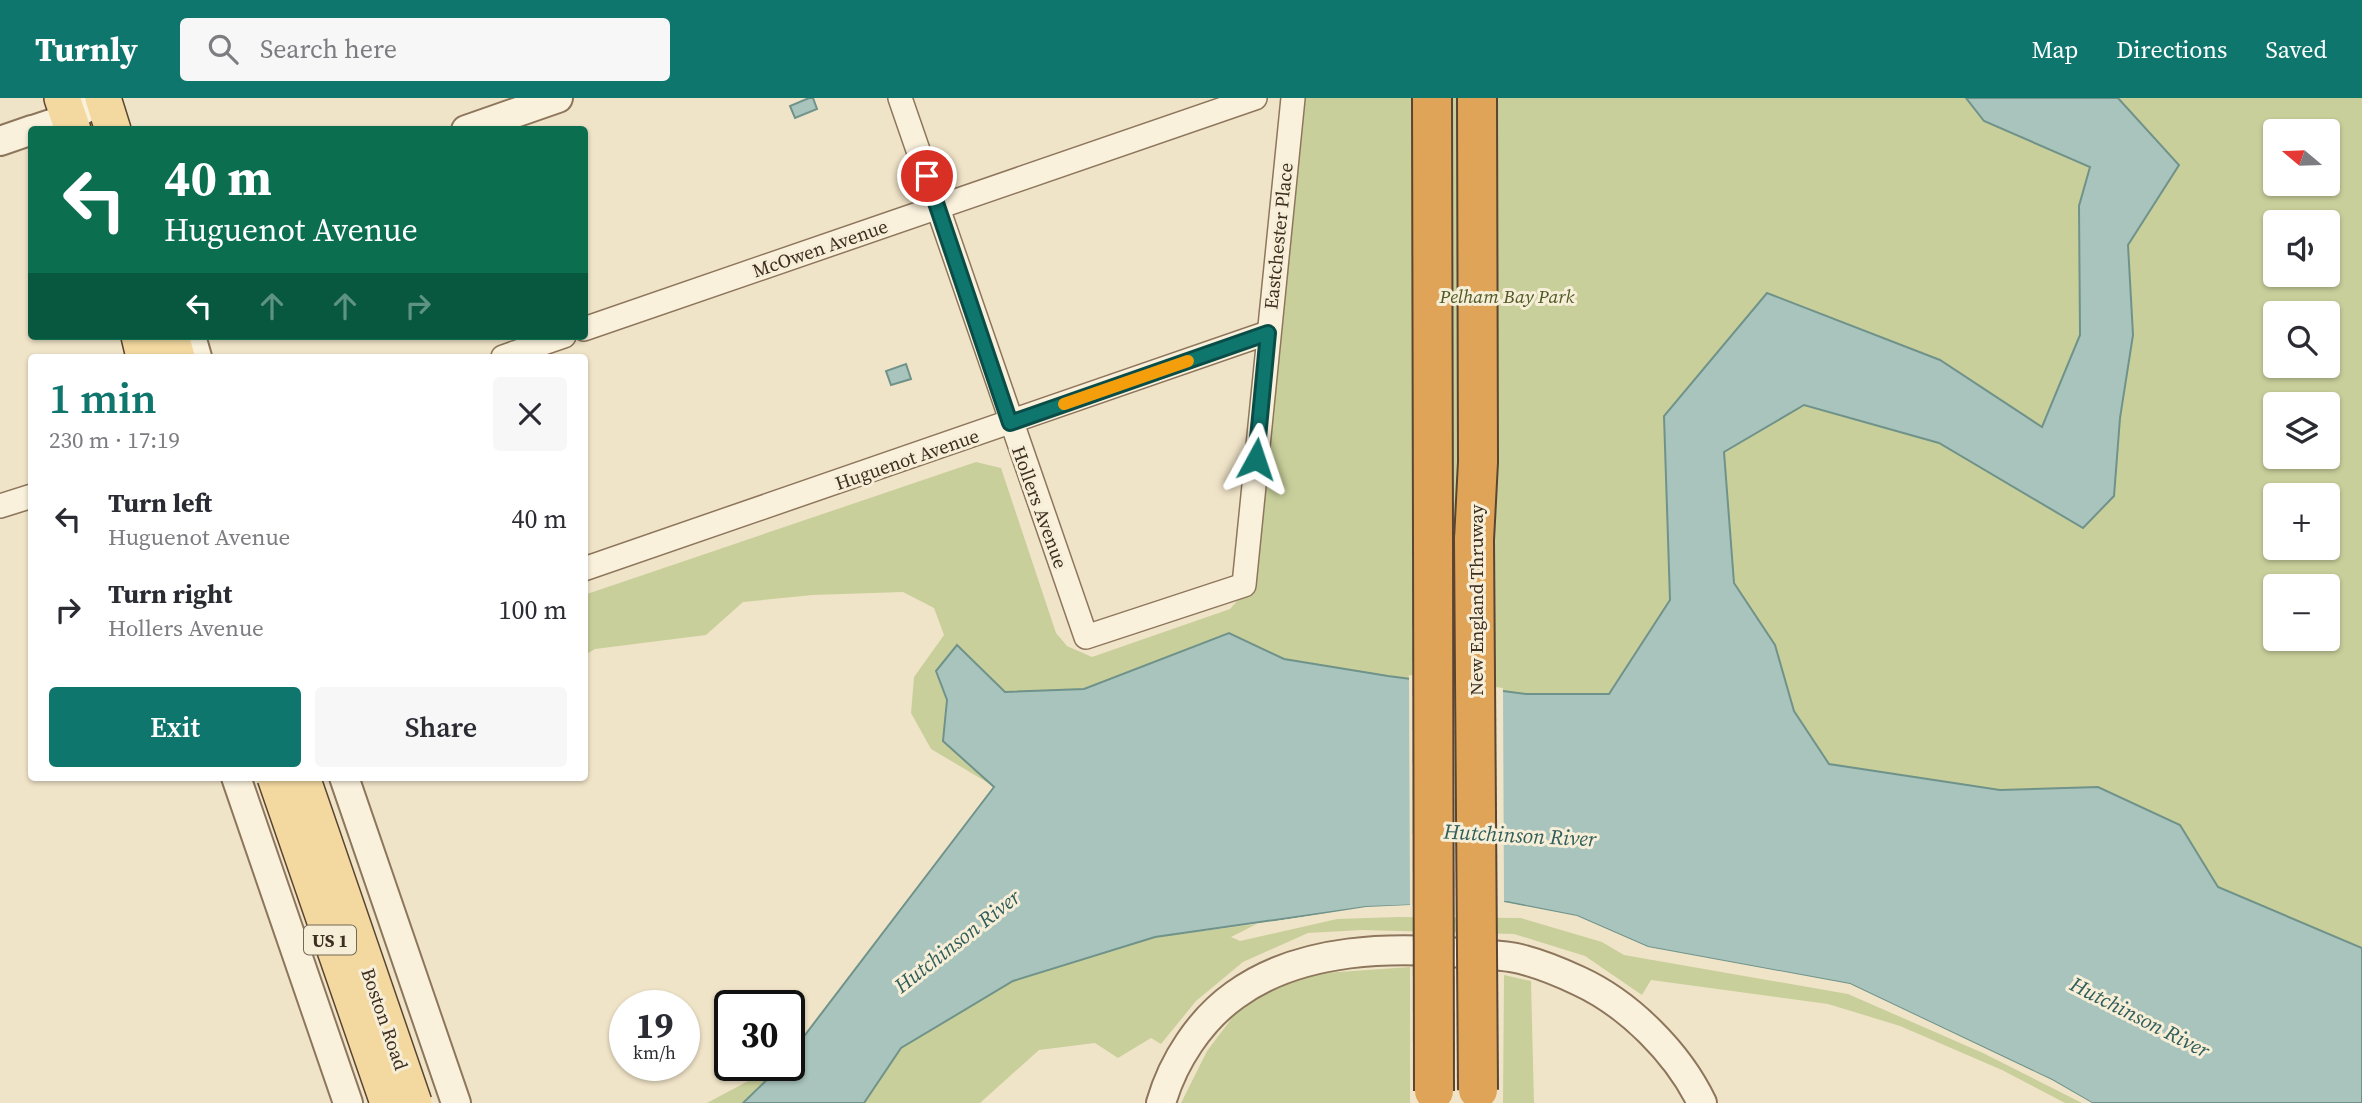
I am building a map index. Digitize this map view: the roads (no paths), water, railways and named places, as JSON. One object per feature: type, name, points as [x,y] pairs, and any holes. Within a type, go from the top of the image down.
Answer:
[{"type":"highway","points":[[1432,98],[1434,1097]]},
{"type":"highway","name":"New England Thruway","points":[[1477,98],[1478,463],[1474,540],[1478,1097]]},
{"type":"main road","points":[[103,98],[112,126]]},
{"type":"main road","points":[[148,348],[167,354]]},
{"type":"main road","name":"Boston Road","points":[[276,781],[388,1103]]},
{"type":"main road","name":"Boston Road","points":[[303,781],[414,1103]]},
{"type":"street","points":[[42,126],[103,98]]},
{"type":"street","points":[[478,126],[558,98]]},
{"type":"street","name":"Hollers Avenue","points":[[900,98],[1086,637]]},
{"type":"street","name":"McOwen Avenue","points":[[588,328],[1255,98]]},
{"type":"street","name":"Eastchester Place","points":[[1086,637],[1244,584],[1293,98]]},
{"type":"street","points":[[0,141],[28,131]]},
{"type":"street","name":"Huguenot Avenue","points":[[588,568],[1268,333]]},
{"type":"street","points":[[512,354],[552,340]]},
{"type":"street","points":[[0,506],[28,497]]},
{"type":"street","points":[[237,781],[348,1103]]},
{"type":"street","points":[[257,838],[348,789]]},
{"type":"street","name":"Boston Road","points":[[348,789],[456,1103]]},
{"type":"street","points":[[1161,1103],[1180,1058],[1193,1038],[1218,1010],[1256,982],[1280,970],[1351,954],[1406,949],[1522,959],[1581,982],[1619,1006],[1664,1047],[1702,1103]]},
{"type":"street","points":[[335,1065],[431,1031]]},
{"type":"water","points":[[813,98],[817,109],[795,118],[790,106]]},
{"type":"water","name":"Hutchinson River","points":[[1966,98],[2118,98],[2179,165],[2128,245],[2133,335],[2120,418],[2114,496],[2083,528],[1939,443],[1804,405],[1724,452],[1734,583],[1775,645],[1794,711],[1829,764],[2000,790],[2098,787],[2180,825],[2218,887],[2362,948],[2362,1103],[2092,1103],[2052,1080],[1850,984],[1648,947],[1577,916],[1507,902],[1366,907],[1155,937],[1013,981],[901,1048],[864,1103],[743,1103],[766,1081],[805,1081],[805,1035],[994,787],[943,741],[947,700],[936,671],[957,645],[1005,692],[1084,689],[1229,633],[1284,659],[1388,676],[1526,694],[1609,694],[1670,600],[1664,416],[1767,293],[1940,360],[2042,427],[2080,335],[2079,206],[2090,167],[1984,121]]},
{"type":"water","points":[[906,364],[911,379],[891,385],[886,371]]},
{"type":"park label","name":"Pelham Bay Park","points":[[1507,296]]}]
